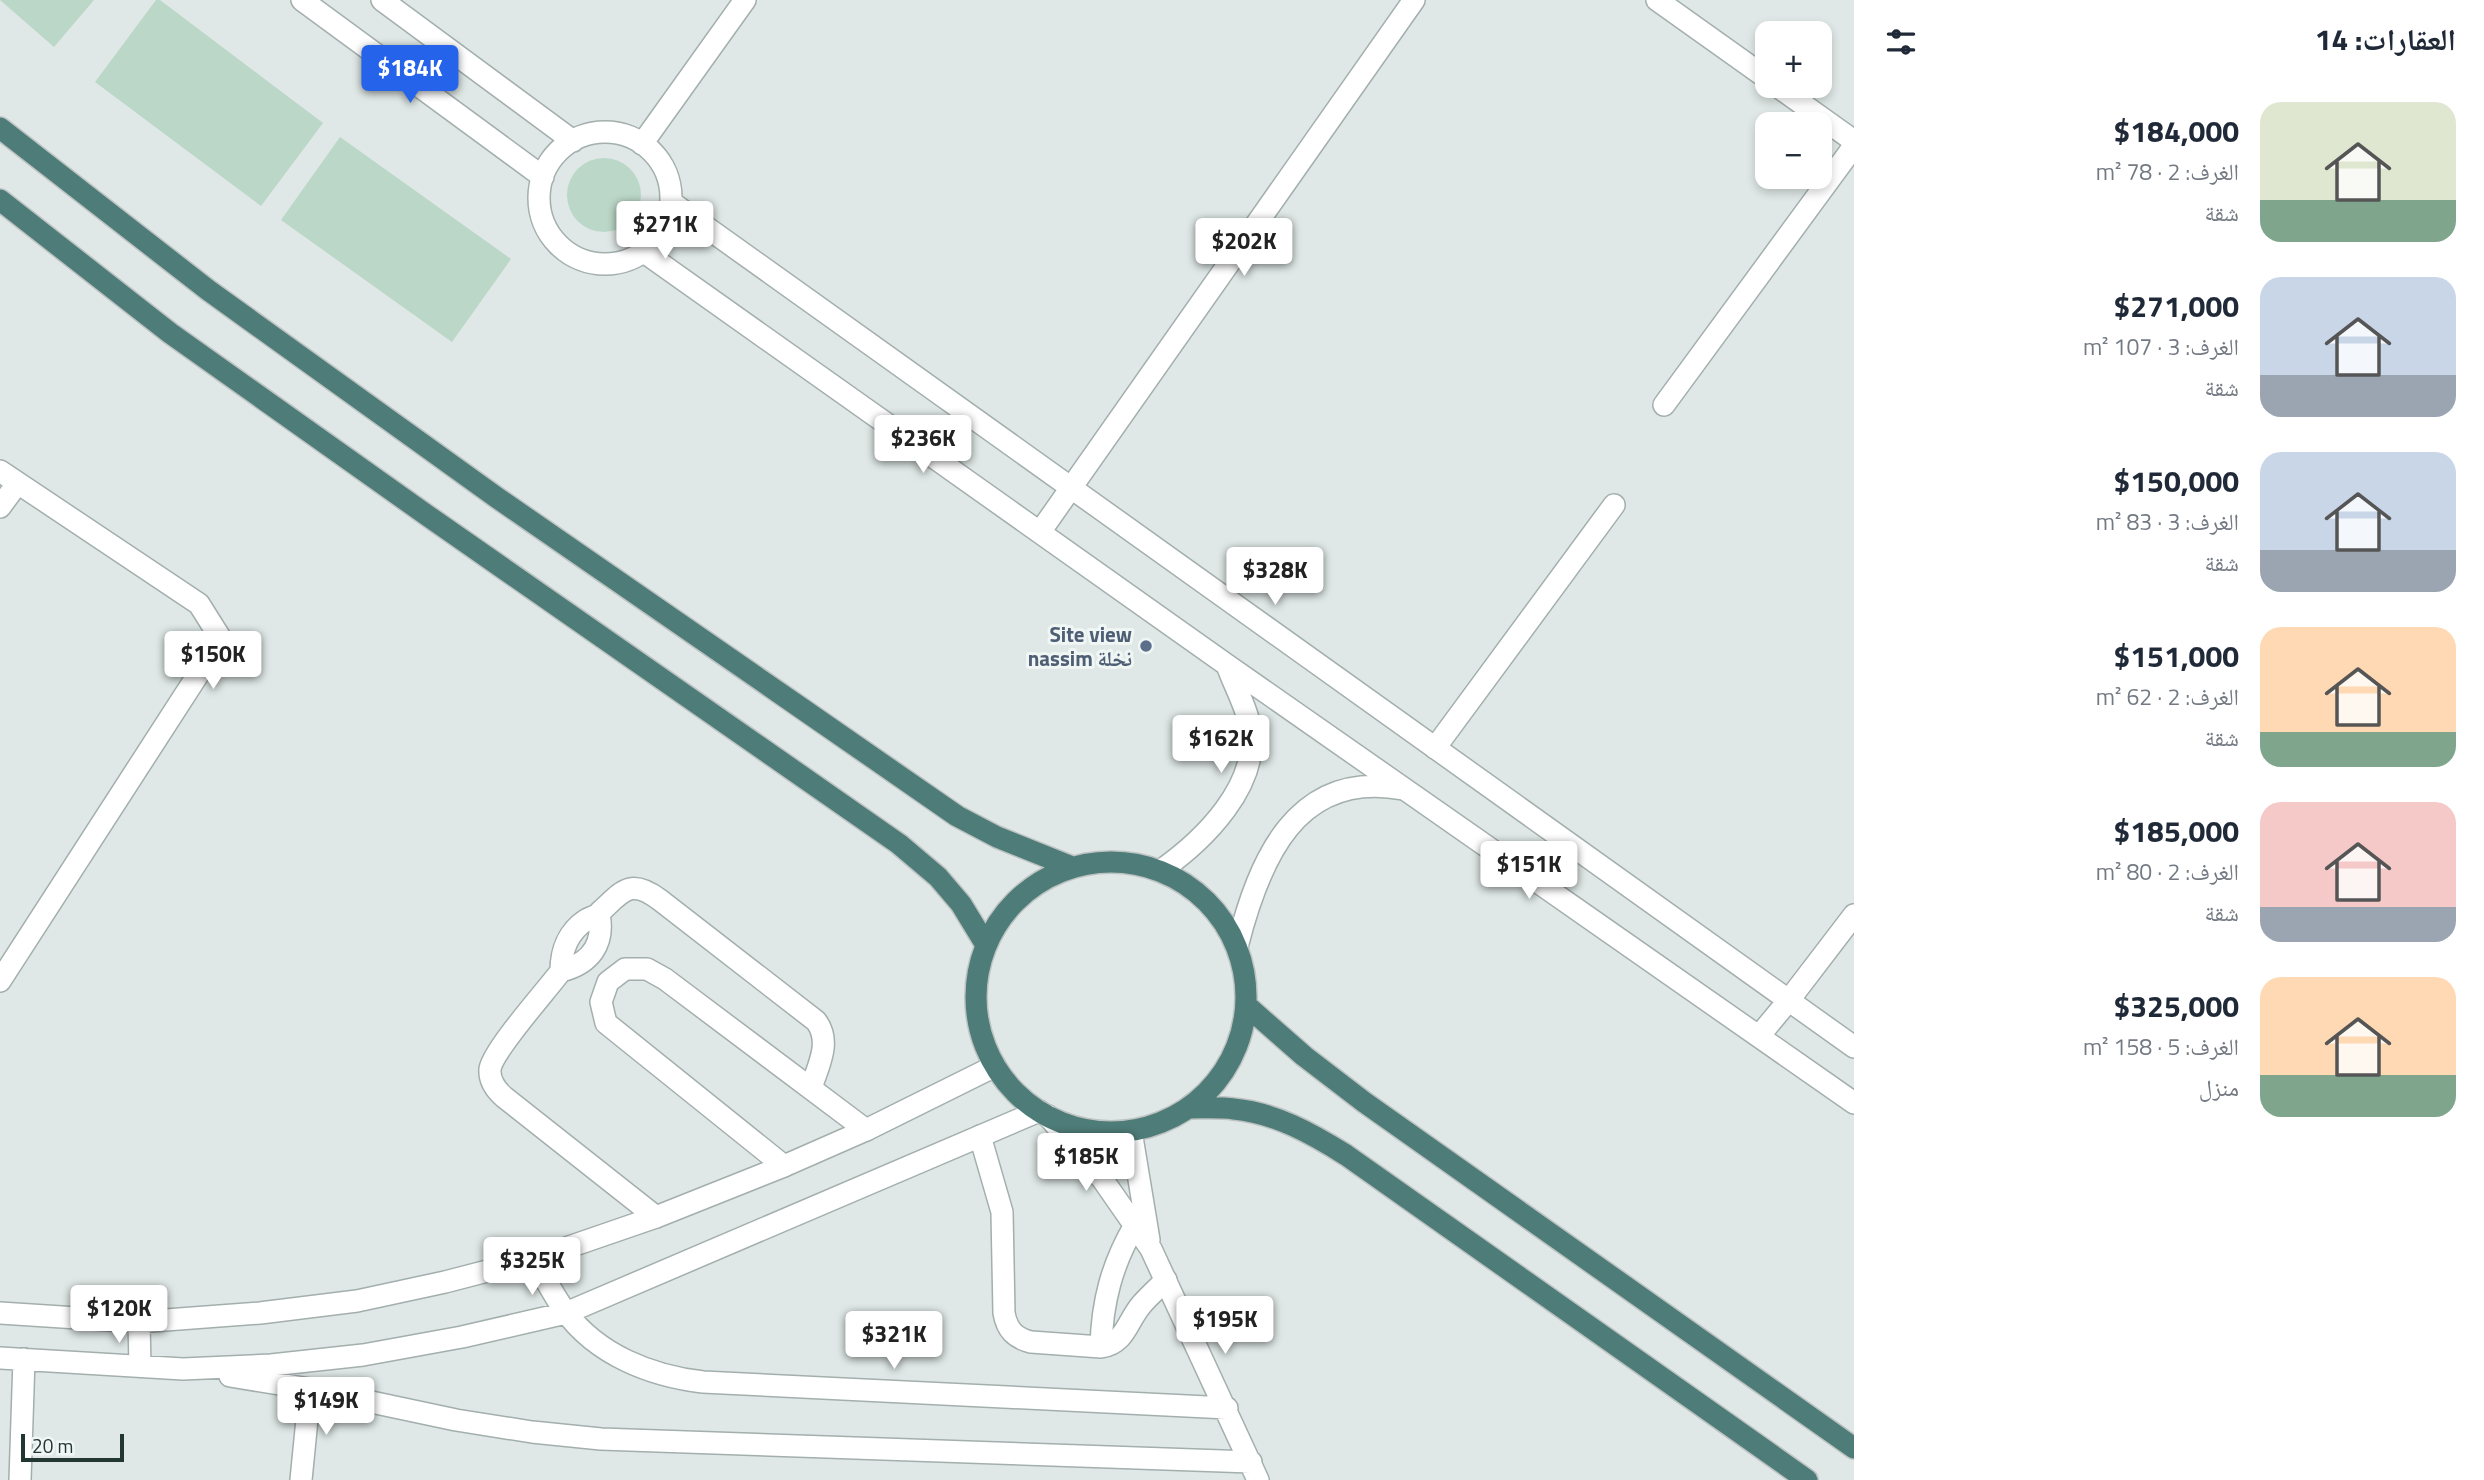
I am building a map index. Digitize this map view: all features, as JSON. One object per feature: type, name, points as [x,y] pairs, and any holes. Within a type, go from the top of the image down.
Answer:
[{"type":"highway","points":[[0,128],[208,290],[496,497],[957,816],[997,837],[1072,867]]},
{"type":"highway","points":[[0,200],[181,341],[899,844],[938,877],[961,904],[986,945]]},
{"type":"highway","points":[[1101,862],[1121,862],[1160,871],[1203,897],[1228,929],[1237,947],[1243,967],[1247,1006],[1239,1042],[1231,1059],[1210,1089],[1189,1108],[1151,1126],[1131,1131],[1102,1132],[1084,1129],[1043,1114],[1022,1098],[995,1066],[986,1048],[976,1007],[976,986],[986,945],[1002,916],[1016,900],[1051,875],[1072,867],[1101,862]]},
{"type":"highway","points":[[1247,1006],[1304,1056],[1364,1102],[1854,1448]]},
{"type":"highway","points":[[1189,1108],[1234,1109],[1272,1117],[1310,1133],[1807,1480]]},
{"type":"street","points":[[302,0],[542,177]]},
{"type":"street","points":[[382,0],[573,141]]},
{"type":"street","points":[[642,144],[746,0]]},
{"type":"street","points":[[1040,532],[1414,0]]},
{"type":"street","points":[[1657,0],[1755,70]]},
{"type":"street","points":[[1794,98],[1854,141]]},
{"type":"street","points":[[608,132],[626,136],[642,144],[657,157],[667,174],[671,202],[669,216],[660,236],[644,252],[626,261],[605,264],[585,261],[566,251],[552,237],[542,218],[539,198],[542,177],[550,163],[573,141],[590,134],[608,132]]},
{"type":"street","points":[[1664,405],[1854,146]]},
{"type":"street","points":[[671,202],[1854,1047]]},
{"type":"street","points":[[644,252],[1227,665],[1854,1103]]},
{"type":"street","points":[[0,507],[8,478],[199,604],[221,639],[0,981]]},
{"type":"street","points":[[1435,748],[1614,505]]},
{"type":"street","points":[[1160,871],[1186,853],[1207,832],[1227,807],[1248,765],[1251,748],[1250,726],[1227,665]]},
{"type":"street","points":[[1237,947],[1253,892],[1279,839],[1291,822],[1324,797],[1344,789],[1375,786],[1406,790]]},
{"type":"street","points":[[656,1217],[504,1097],[491,1080],[490,1071],[497,1054],[561,971],[564,947],[578,926],[599,914],[617,894],[644,890],[652,894],[816,1021],[824,1044],[811,1088]]},
{"type":"street","points":[[1759,1037],[1854,915]]},
{"type":"street","points":[[784,1166],[606,1023],[601,1002],[608,982],[625,970],[647,969],[665,979],[866,1130]]},
{"type":"street","points":[[0,1313],[139,1322],[260,1313],[357,1301],[445,1282],[534,1259],[656,1217],[866,1130],[995,1066]]},
{"type":"street","points":[[0,1358],[183,1369],[310,1389],[456,1420],[601,1439],[1254,1471],[1227,1408],[1151,1250],[1102,1180],[1043,1114],[980,1136],[566,1312],[362,1355],[271,1365],[183,1369]]},
{"type":"street","points":[[1131,1131],[1151,1250]]},
{"type":"street","points":[[980,1136],[1002,1212],[1006,1323],[1012,1333],[1031,1342],[1101,1347],[1116,1342],[1124,1335],[1140,1305],[1166,1280]]},
{"type":"street","points":[[1101,1347],[1105,1296],[1122,1248],[1135,1225]]},
{"type":"street","points":[[534,1259],[566,1312],[588,1334],[613,1354],[641,1368],[671,1378],[703,1382],[1227,1408]]},
{"type":"street","points":[[139,1322],[140,1366]]},
{"type":"street","points":[[20,1480],[24,1359]]},
{"type":"street","points":[[301,1480],[310,1389]]},
{"type":"green space","points":[[0,0],[94,0],[54,47]]},
{"type":"green space","points":[[156,0],[160,0],[323,123],[261,206],[95,82]]},
{"type":"green space","points":[[340,137],[511,259],[452,342],[281,220]]},
{"type":"green space","points":[[597,158],[611,158],[625,164],[635,174],[641,195],[635,216],[625,226],[611,232],[597,232],[583,226],[573,216],[567,202],[567,188],[573,174],[583,164]]},
{"type":"place","name":"Site view nassim نخلة","points":[[1146,646]]}]
